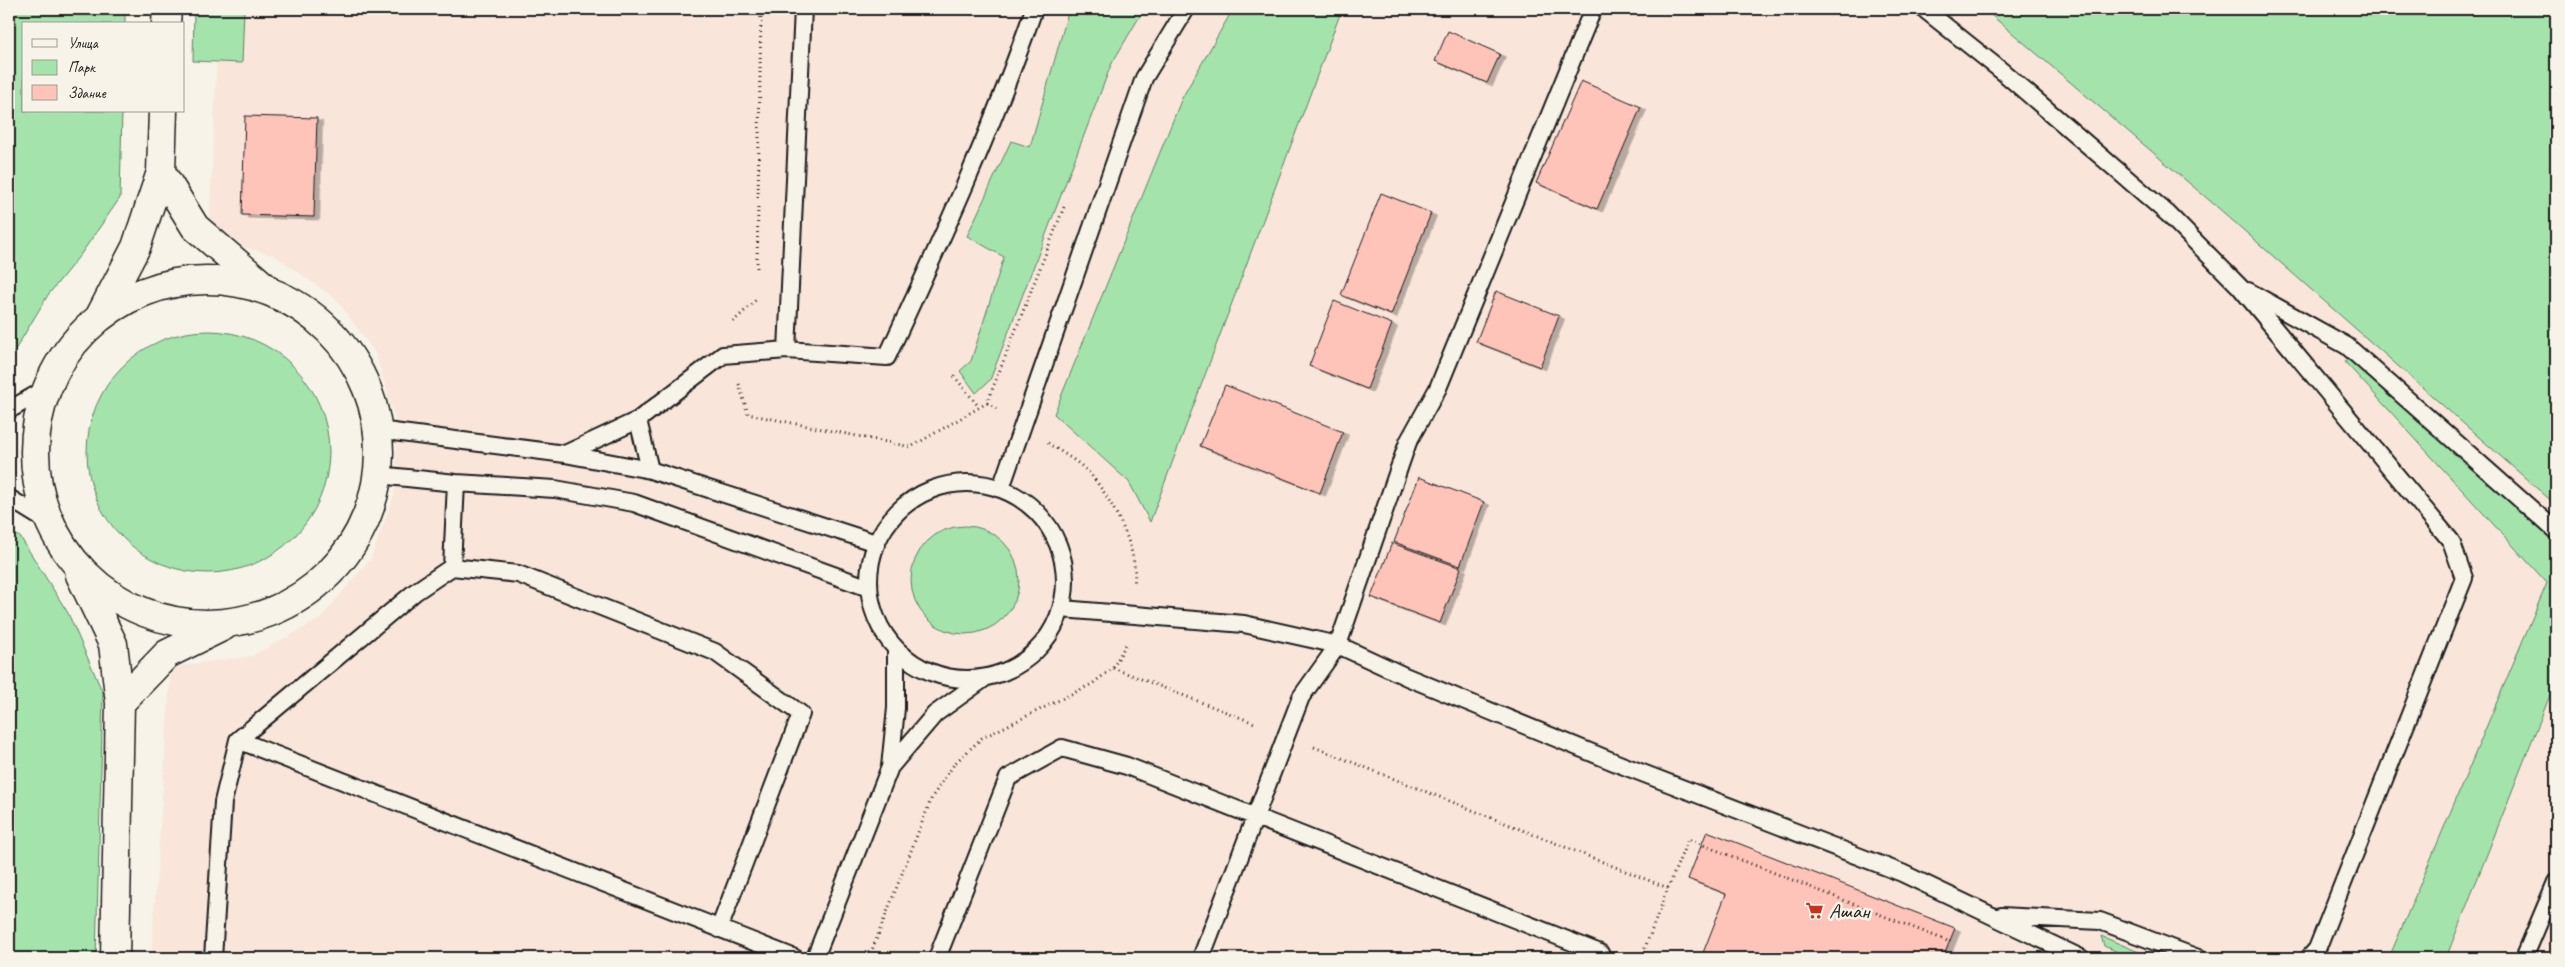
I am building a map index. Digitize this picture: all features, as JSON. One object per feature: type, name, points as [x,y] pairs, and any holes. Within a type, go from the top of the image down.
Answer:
[{"type":"street","points":[[166,22],[167,9]]},
{"type":"street","points":[[100,316],[136,247],[161,172],[163,112]]},
{"type":"street","points":[[120,703],[167,654],[228,624],[272,613],[311,590],[344,558],[366,519],[378,475],[378,430],[367,386],[343,347],[311,314],[272,292],[195,227],[161,172]]},
{"type":"street","points":[[115,958],[120,703],[113,644],[72,560],[48,522],[36,478],[35,433],[46,389],[68,349],[100,316],[138,294],[183,281],[228,281],[272,292]]},
{"type":"street","points":[[72,560],[104,591],[142,613],[184,624],[228,624]]},
{"type":"lane","points":[[787,350],[803,9]]},
{"type":"lane","points":[[565,454],[638,420],[723,354],[787,350],[887,357],[933,258],[1014,66],[1034,9]]},
{"type":"lane","points":[[1002,488],[1144,78],[1186,9]]},
{"type":"lane","points":[[1200,958],[1301,697],[1338,645],[1408,442],[1438,388],[1593,9]]},
{"type":"lane","points":[[1924,9],[2003,72],[2168,214],[2240,287],[2451,541],[2464,578],[2317,949],[2309,958]]},
{"type":"lane","points":[[2240,287],[2347,346],[2556,531]]},
{"type":"lane","points":[[9,410],[46,389]]},
{"type":"lane","points":[[638,420],[650,470]]},
{"type":"lane","points":[[378,430],[565,454],[650,470],[876,543]]},
{"type":"lane","points":[[378,475],[456,483],[555,489],[634,503],[869,588]]},
{"type":"lane","points":[[972,482],[1002,488],[1027,503],[1048,524],[1061,550],[1066,580],[1062,609],[1051,634],[1033,655],[1011,670],[985,678],[953,678],[922,669],[896,649],[877,621],[869,588],[870,566],[876,543],[891,517],[914,497],[942,485],[972,482]]},
{"type":"lane","points":[[452,567],[456,483]]},
{"type":"lane","points":[[9,498],[48,522]]},
{"type":"lane","points":[[213,958],[223,802],[238,740],[416,592],[452,567],[518,574],[716,652],[801,714],[719,928]]},
{"type":"lane","points":[[1062,609],[1244,624],[1338,645],[1407,677],[1619,764],[1902,873],[2081,958]]},
{"type":"lane","points":[[816,958],[890,767],[896,708],[896,649]]},
{"type":"lane","points":[[890,767],[935,714],[985,678]]},
{"type":"lane","points":[[238,740],[795,958]]},
{"type":"lane","points":[[937,958],[1008,778],[1062,748],[1127,766],[1600,953],[1598,958]]},
{"type":"lane","points":[[2524,958],[2556,882]]},
{"type":"lane","points":[[1996,916],[2100,920],[2198,958]]},
{"type":"path","points":[[954,376],[979,407]]},
{"type":"path","points":[[869,958],[932,797],[955,763],[982,738],[1092,684],[1113,668],[1128,641],[1136,573],[1119,516],[1091,475],[1069,457],[987,403]]},
{"type":"path","points":[[1113,668],[1668,888]]},
{"type":"path","points":[[1641,958],[1688,839],[1950,942]]},
{"type":"shaded area","points":[[219,9],[2001,9],[2556,490],[2556,958],[151,958],[171,667],[252,656],[320,619],[371,558],[394,496],[398,429],[376,354],[336,299],[275,256],[209,237]]},
{"type":"green space","points":[[9,9],[125,9],[125,22],[22,22],[22,112],[122,112],[120,198],[81,254],[48,295],[9,360]]},
{"type":"green space","points":[[194,9],[244,9],[242,63],[193,61]]},
{"type":"green space","points":[[1069,9],[1144,9],[1111,65],[990,380],[976,393],[960,371],[971,361],[1004,257],[967,236],[1011,141],[1030,147]]},
{"type":"green space","points":[[1233,9],[1342,9],[1150,522],[1129,482],[1054,414],[1182,98]]},
{"type":"green space","points":[[1984,9],[2556,9],[2556,505],[2216,206]]},
{"type":"green space","points":[[208,331],[232,334],[254,341],[275,352],[293,367],[308,385],[319,406],[326,428],[329,452],[326,476],[319,498],[308,519],[293,537],[275,552],[254,563],[232,570],[208,573],[184,570],[162,563],[141,552],[123,537],[108,519],[97,498],[90,476],[87,452],[90,428],[97,406],[108,385],[123,367],[141,352],[162,341],[184,334]]},
{"type":"green space","points":[[2350,359],[2556,540],[2556,680],[2446,958],[2389,958],[2547,583],[2345,362]]},
{"type":"green space","points":[[965,526],[986,530],[1003,542],[1015,559],[1019,580],[1015,601],[1003,618],[986,630],[965,634],[944,630],[927,618],[915,601],[911,580],[915,559],[927,542],[944,530]]},
{"type":"green space","points":[[9,529],[21,538],[68,613],[103,693],[96,958],[9,958]]},
{"type":"green space","points":[[2101,936],[2153,958],[2131,958],[2104,946]]},
{"type":"building","points":[[1448,31],[1500,54],[1487,83],[1435,61]]},
{"type":"building","points":[[1581,81],[1641,107],[1597,209],[1536,183]]},
{"type":"building","points":[[245,116],[317,118],[314,217],[242,215]]},
{"type":"building","points":[[1381,193],[1431,213],[1391,315],[1341,295]]},
{"type":"building","points":[[1496,291],[1559,316],[1540,367],[1476,342]]},
{"type":"building","points":[[1334,301],[1392,324],[1367,389],[1309,366]]},
{"type":"building","points":[[1225,385],[1343,432],[1320,493],[1200,446]]},
{"type":"building","points":[[1419,477],[1484,502],[1460,566],[1394,542]]},
{"type":"building","points":[[1392,543],[1461,568],[1440,623],[1371,597]]},
{"type":"building","name":"Ашан","points":[[1707,831],[1955,928],[1943,958],[1701,958],[1726,894],[1688,879]]},
{"type":"place","name":"Ашан","points":[[1815,911]]}]
